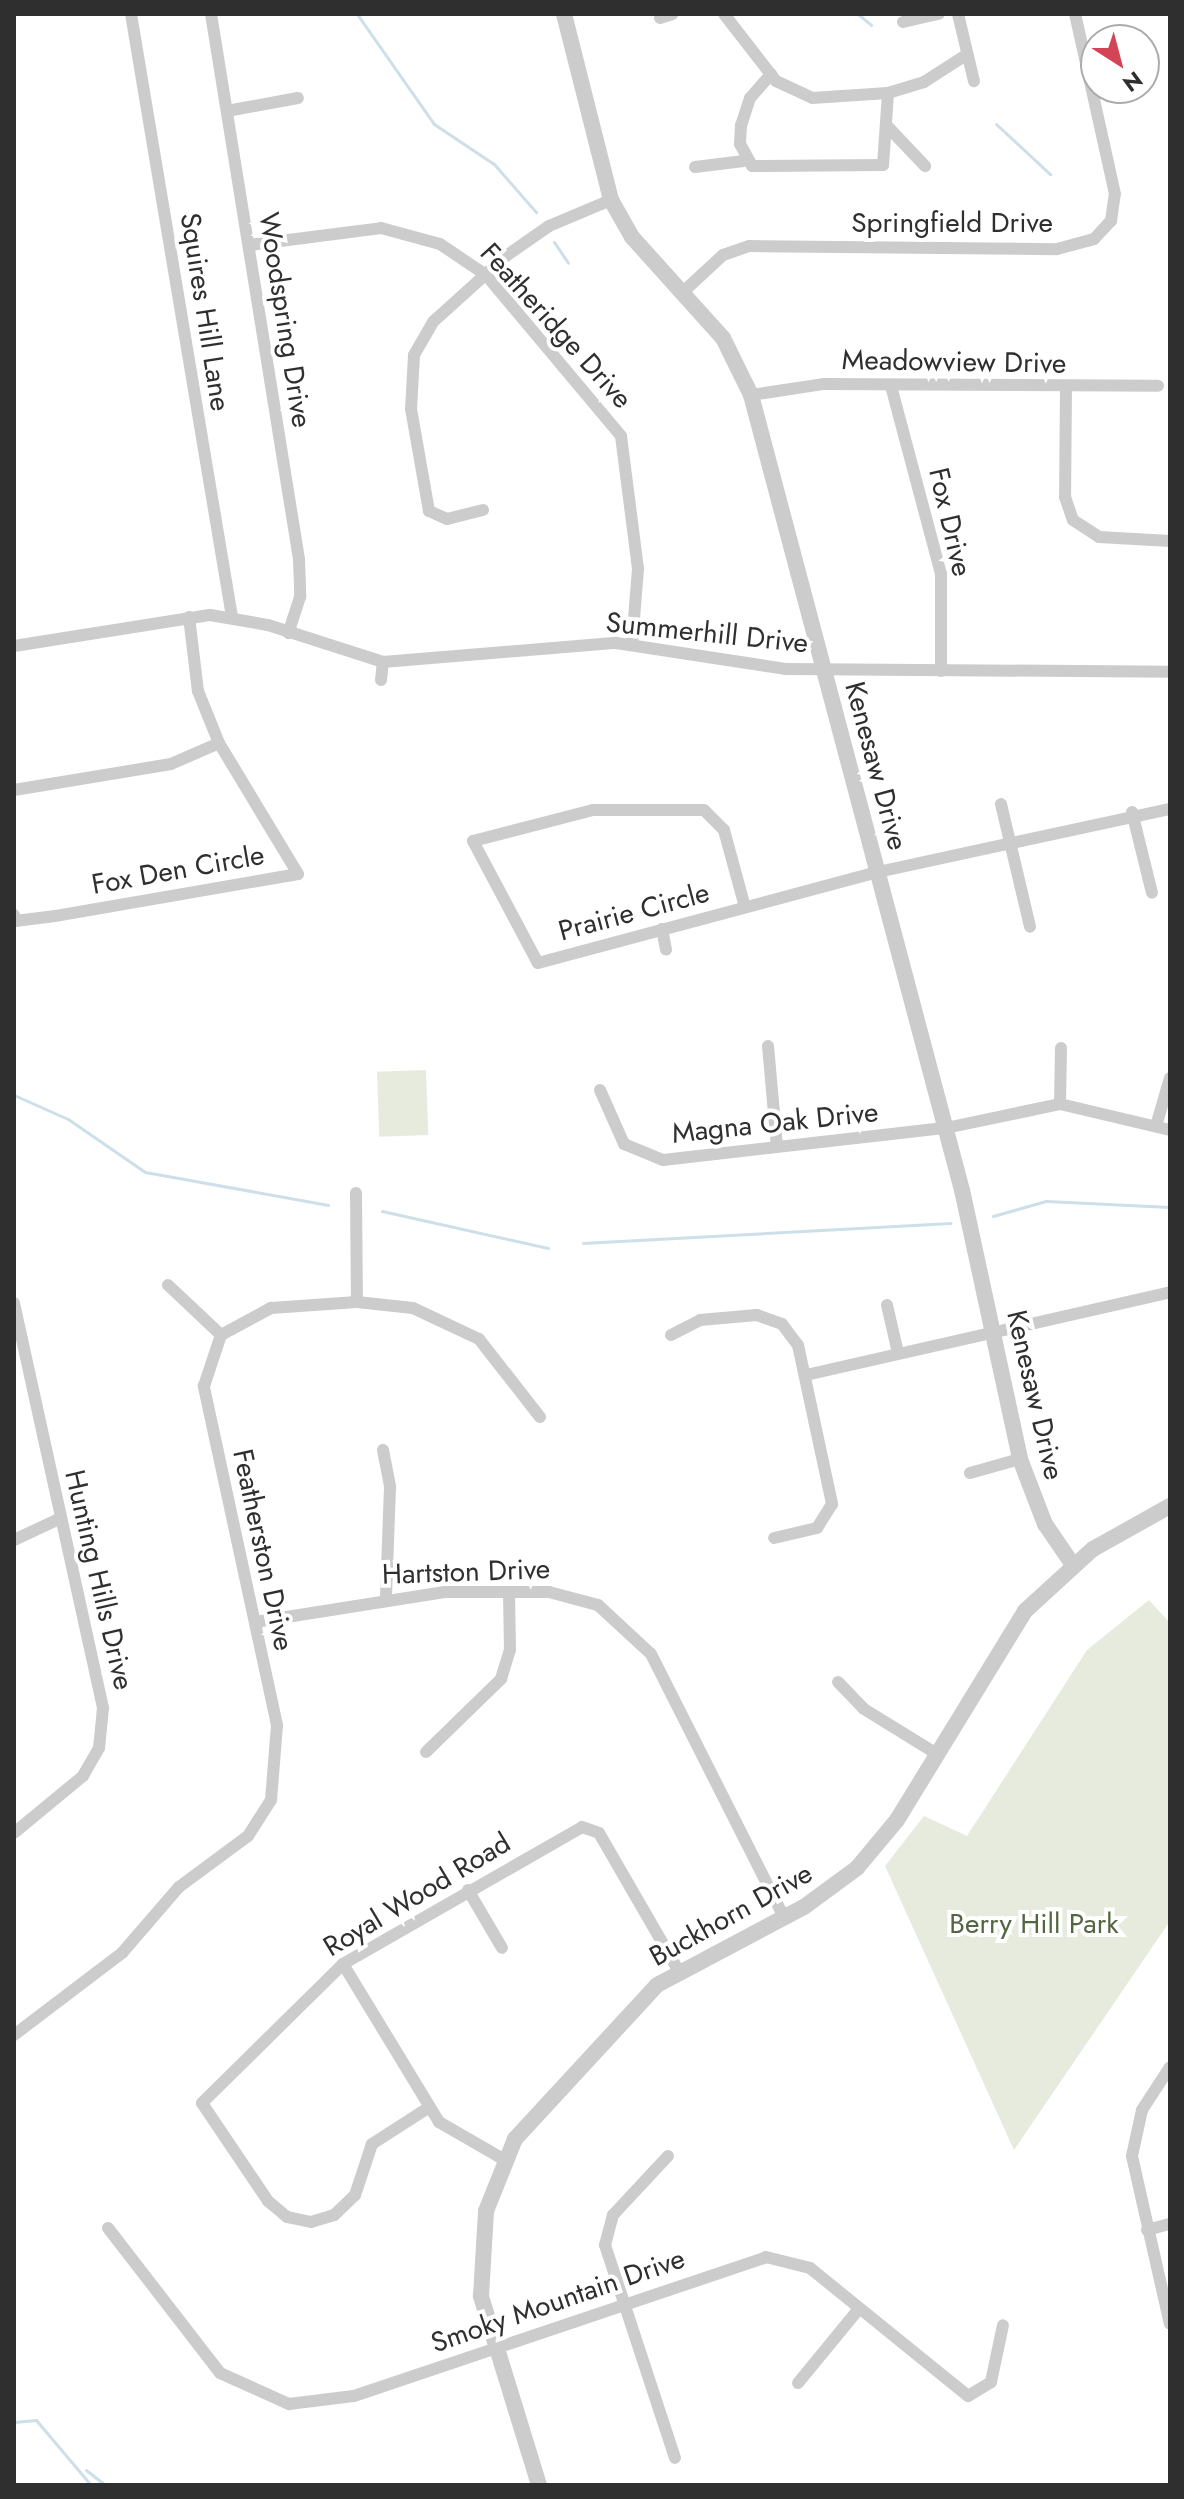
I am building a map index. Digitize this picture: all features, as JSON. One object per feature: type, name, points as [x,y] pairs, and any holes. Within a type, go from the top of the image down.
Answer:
[{"type":"street","name":"Squires Hill Lane","points":[[131,14],[232,617]]},
{"type":"street","name":"Woodspring Drive","points":[[211,14],[299,559],[300,597],[288,633]]},
{"type":"street","name":"Kenesaw Drive","points":[[564,14],[611,200],[632,237],[723,338],[751,395],[946,1128],[1020,1459],[1045,1524],[1073,1565]]},
{"type":"street","points":[[724,14],[771,74],[812,98],[888,93],[924,82],[966,55]]},
{"type":"street","points":[[903,22],[939,14]]},
{"type":"street","points":[[958,14],[974,81]]},
{"type":"street","name":"Springfield Drive","points":[[683,292],[723,255],[749,246],[1057,249],[1094,239],[1111,221],[1115,194],[1075,14]]},
{"type":"street","points":[[744,161],[741,125],[750,98],[771,74]]},
{"type":"street","points":[[695,167],[744,161],[877,167],[888,158],[888,93]]},
{"type":"street","points":[[227,111],[298,98]]},
{"type":"street","points":[[888,127],[925,166]]},
{"type":"street","points":[[483,510],[447,519],[429,511],[409,391],[421,339],[486,275],[549,226],[611,200]]},
{"type":"street","name":"Featheridge Drive","points":[[249,245],[381,228],[440,244],[486,275],[621,436],[638,569],[632,643]]},
{"type":"street","name":"Meadowview Drive","points":[[751,395],[797,385],[1158,386]]},
{"type":"street","name":"Fox Drive","points":[[891,386],[941,574],[941,671]]},
{"type":"street","points":[[1066,388],[1065,487],[1073,520],[1099,537],[1170,541]]},
{"type":"street","name":"Summerhill Drive","points":[[14,646],[189,617],[232,617],[383,662],[632,643],[766,668],[1170,672]]},
{"type":"street","name":"Fox Den Circle","points":[[14,915],[15,921],[55,916],[298,874],[219,743],[198,691],[189,617]]},
{"type":"street","points":[[381,680],[383,662]]},
{"type":"street","points":[[14,790],[171,764],[219,743]]},
{"type":"street","points":[[1001,804],[1030,927]]},
{"type":"street","name":"Prairie Circle","points":[[745,907],[724,830],[704,810],[593,810],[473,841],[538,963],[878,872],[1132,812],[1170,809]]},
{"type":"street","points":[[1132,812],[1152,893]]},
{"type":"street","points":[[662,929],[666,950]]},
{"type":"street","points":[[768,1046],[777,1147]]},
{"type":"street","points":[[1061,1048],[1060,1104],[1170,1130]]},
{"type":"street","points":[[1156,1126],[1170,1078]]},
{"type":"street","name":"Magna Oak Drive","points":[[600,1090],[624,1144],[648,1158],[946,1128],[1060,1104]]},
{"type":"street","points":[[356,1193],[357,1302]]},
{"type":"street","points":[[168,1285],[221,1335],[271,1308],[357,1302],[413,1308],[461,1328],[496,1355],[540,1417]]},
{"type":"street","points":[[806,1375],[1170,1292]]},
{"type":"street","name":"Hunting Hills Drive","points":[[14,1303],[103,1731],[83,1776],[14,1833]]},
{"type":"street","points":[[887,1305],[898,1353]]},
{"type":"street","points":[[671,1335],[718,1316],[770,1318],[791,1334],[806,1375],[832,1504],[817,1528],[774,1538]]},
{"type":"street","name":"Featherston Drive","points":[[14,2035],[122,1953],[179,1887],[235,1848],[261,1818],[280,1756],[255,1622],[206,1404],[205,1368],[221,1335]]},
{"type":"street","points":[[383,1450],[390,1487],[386,1596]]},
{"type":"street","points":[[970,1473],[1020,1459]]},
{"type":"street","name":"Buckhorn Drive","points":[[539,2485],[494,2348],[481,2296],[480,2249],[503,2159],[530,2117],[618,2019],[678,1970],[784,1917],[845,1880],[880,1844],[1001,1644],[1073,1565],[1170,1506]]},
{"type":"street","points":[[14,1540],[61,1518]]},
{"type":"street","points":[[426,1752],[501,1679],[510,1650],[509,1592]]},
{"type":"street","name":"Hartston Drive","points":[[255,1622],[386,1596],[509,1592],[584,1599],[639,1638],[784,1917]]},
{"type":"street","points":[[838,1682],[864,1709],[937,1754]]},
{"type":"street","name":"Royal Wood Road","points":[[428,2108],[372,2144],[355,2195],[334,2215],[311,2222],[276,2209],[206,2118],[210,2088],[343,1964],[572,1830],[595,1829],[678,1970]]},
{"type":"street","points":[[468,1890],[502,1948]]},
{"type":"street","points":[[343,1964],[428,2108],[446,2129],[503,2159]]},
{"type":"street","points":[[1170,2067],[1134,2133],[1133,2170],[1170,2324]]},
{"type":"street","points":[[668,2156],[608,2223],[605,2245],[675,2458]]},
{"type":"street","points":[[1147,2230],[1170,2224]]},
{"type":"street","name":"Smoky Mountain Drive","points":[[108,2228],[220,2373],[273,2401],[340,2399],[622,2304],[783,2257],[810,2268],[858,2310],[968,2396],[991,2382],[1003,2325]]},
{"type":"street","points":[[798,2383],[858,2310]]},
{"type":"green space","points":[[426,1070],[428,1135],[379,1137],[377,1072]]},
{"type":"green space","name":"Berry Hill Park","points":[[1149,1600],[1170,1623],[1170,1921],[1014,2150],[885,1866],[924,1816],[967,1836],[1087,1650]]},
{"type":"waterway","points":[[357,14],[434,124],[494,164],[536,212]]},
{"type":"waterway","points":[[858,14],[871,25]]},
{"type":"waterway","points":[[996,124],[1050,174]]},
{"type":"waterway","points":[[554,242],[568,263]]},
{"type":"waterway","points":[[14,1095],[68,1119],[145,1172],[328,1205]]},
{"type":"waterway","points":[[993,1216],[1046,1201],[1170,1207]]},
{"type":"waterway","points":[[382,1211],[548,1248]]},
{"type":"waterway","points":[[583,1243],[950,1223]]},
{"type":"waterway","points":[[14,2422],[36,2420],[91,2485]]},
{"type":"waterway","points":[[86,2470],[105,2485]]},
{"type":"waterway","points":[[181,2485],[191,2485]]}]
